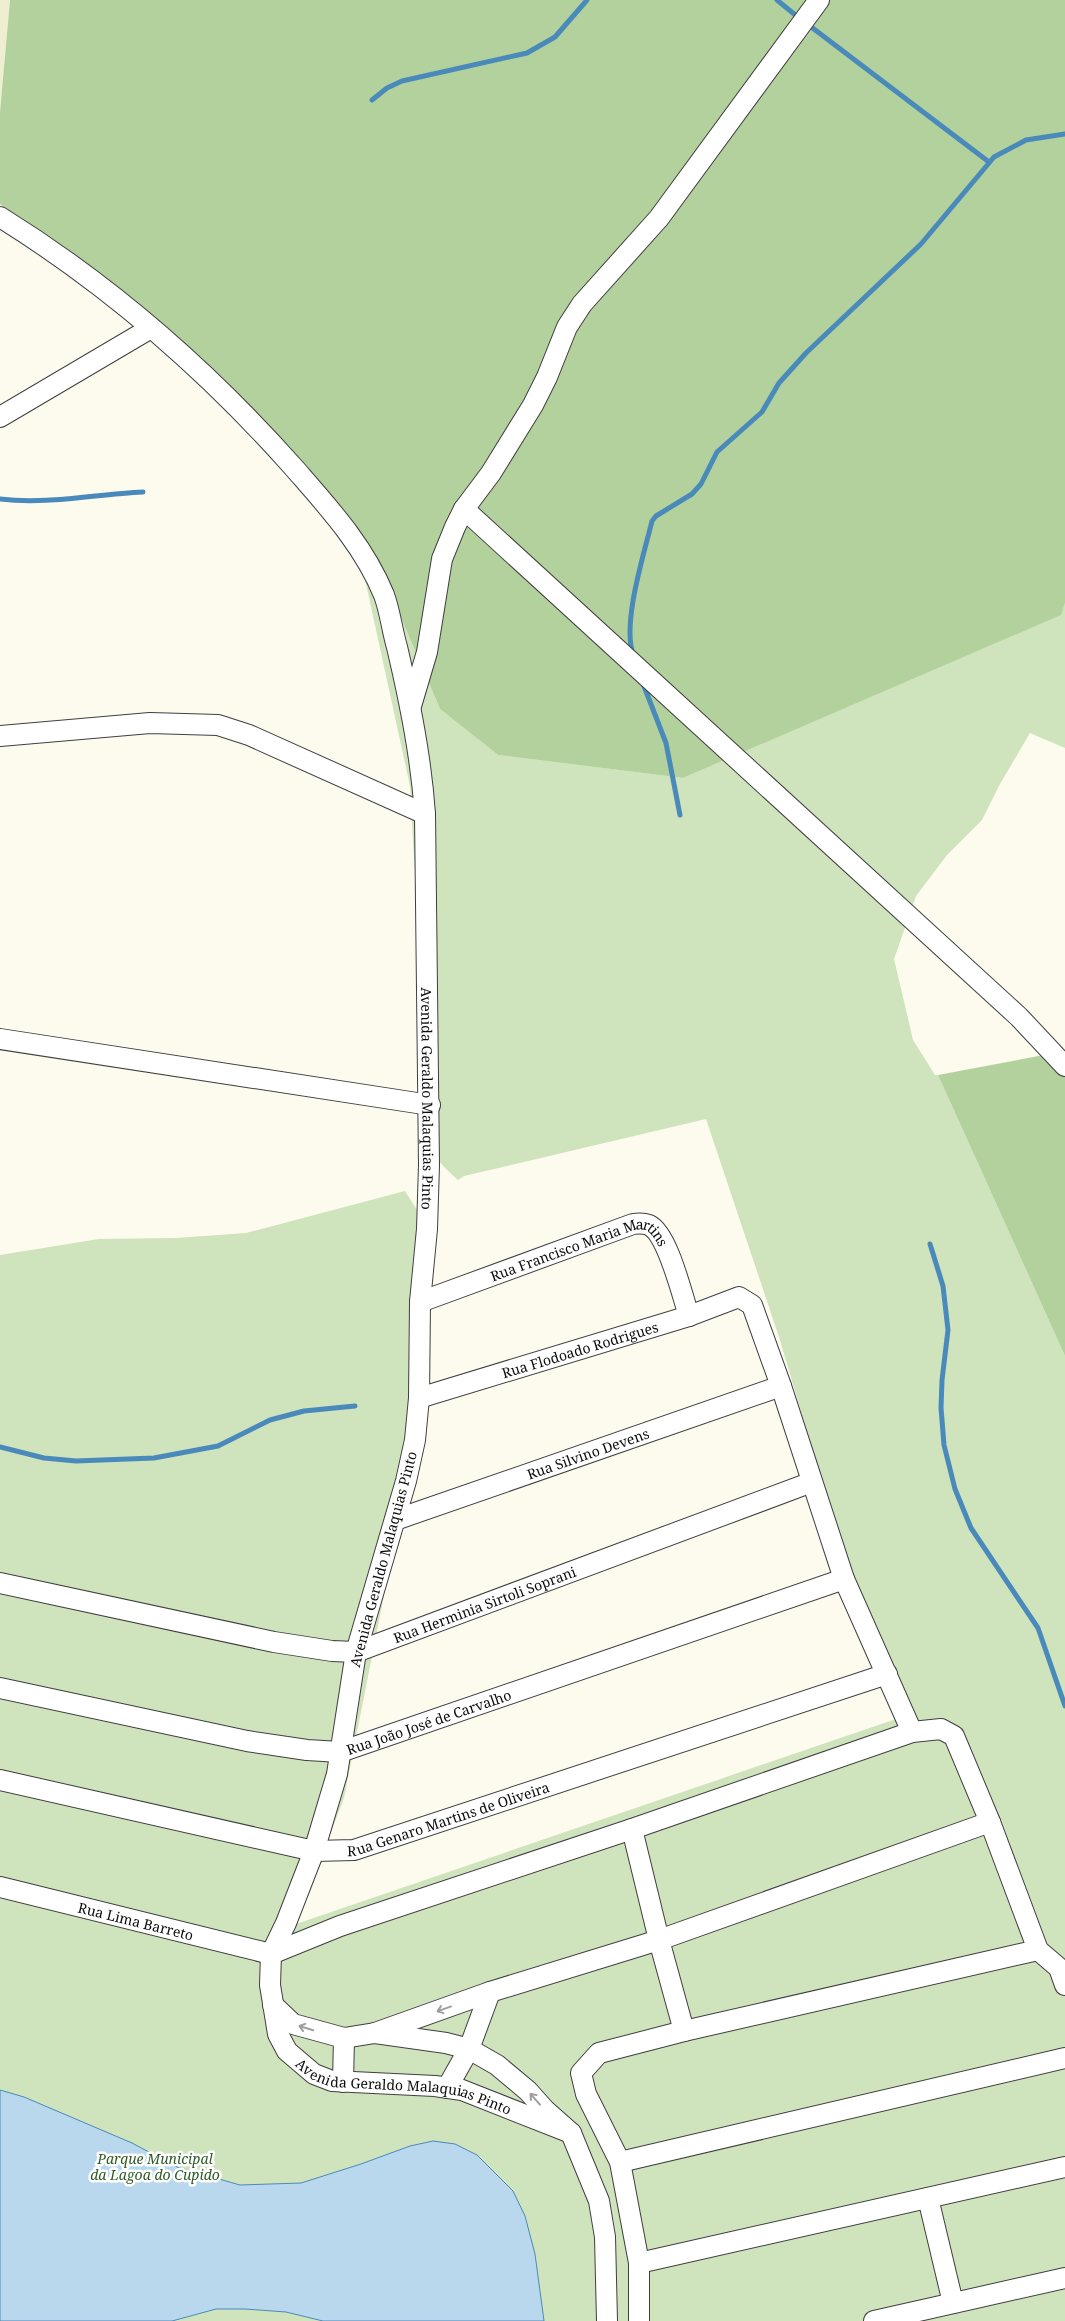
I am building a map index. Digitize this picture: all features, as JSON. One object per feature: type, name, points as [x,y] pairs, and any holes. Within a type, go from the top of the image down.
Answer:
[{"type":"street","points":[[411,706],[427,652],[442,560],[464,509],[491,473],[533,405],[547,377],[567,327],[582,304],[660,218],[819,0]]},
{"type":"street","name":"Avenida Geraldo Malaquias Pinto","points":[[0,217],[114,296],[192,362],[275,447],[354,539],[384,596],[411,706],[421,767],[425,814],[430,1105],[427,1229],[420,1302],[419,1398],[415,1440],[395,1520],[356,1652],[337,1774],[314,1851],[286,1923],[271,1954],[270,1985],[278,2034],[287,2051],[314,2074],[332,2081],[462,2090],[570,2133]]},
{"type":"street","points":[[0,417],[151,328]]},
{"type":"street","points":[[464,509],[1019,1017],[1065,1066]]},
{"type":"street","points":[[0,736],[150,723],[218,725],[249,735],[425,814]]},
{"type":"street","points":[[0,1039],[430,1105]]},
{"type":"street","name":"Rua Francisco Maria Martins","points":[[420,1302],[633,1224],[642,1223],[648,1225],[662,1238],[689,1316]]},
{"type":"street","name":"Rua Flodoado Rodrigues","points":[[419,1398],[689,1316],[739,1297],[752,1305],[781,1386]]},
{"type":"street","points":[[781,1386],[844,1579],[888,1674],[912,1732]]},
{"type":"street","name":"Rua Silvino Devens","points":[[395,1520],[781,1386]]},
{"type":"street","name":"Rua Herminia Sirtoli Soprani","points":[[0,1583],[274,1642],[332,1652],[356,1652],[812,1482]]},
{"type":"street","name":"Rua João José de Carvalho","points":[[0,1688],[247,1741],[340,1752],[844,1579]]},
{"type":"street","name":"Rua Genaro Martins de Oliveira","points":[[0,1780],[314,1851],[354,1850],[888,1674]]},
{"type":"street","points":[[271,1954],[340,1926],[632,1829],[912,1732],[942,1729],[954,1736],[990,1822],[1038,1950],[1059,1968],[1065,1986]]},
{"type":"street","points":[[375,2033],[490,1992],[659,1940],[990,1822]]},
{"type":"street","points":[[632,1829],[659,1940],[684,2031]]},
{"type":"street","name":"Rua Lima Barreto","points":[[0,1887],[271,1954]]},
{"type":"street","points":[[639,2321],[639,2263],[620,2162],[586,2094],[581,2073],[599,2053],[684,2031],[1038,1950]]},
{"type":"street","points":[[447,2088],[469,2049],[490,1992]]},
{"type":"street","name":"Avenida Geraldo Malaquias Pinto","points":[[273,2005],[293,2024],[344,2038],[375,2033],[428,2040],[469,2049],[497,2065],[528,2091],[570,2133],[599,2202],[605,2237],[607,2321]]},
{"type":"street","points":[[344,2038],[344,2082]]},
{"type":"street","points":[[620,2162],[1065,2058]]},
{"type":"street","points":[[639,2263],[1065,2167]]},
{"type":"street","points":[[928,2198],[952,2303]]},
{"type":"street","points":[[874,2321],[1065,2278]]},
{"type":"shaded area","points":[[0,0],[10,0],[0,112]]},
{"type":"green space","points":[[10,0],[1065,0],[1065,603],[1061,615],[683,778],[498,755],[440,709],[384,578],[288,457],[0,204],[0,112]]},
{"type":"green space","name":"Parque Municipal da Lagoa do Cupido","points":[[358,547],[384,578],[440,709],[498,755],[683,778],[1060,615],[1065,603],[1065,748],[1030,733],[1000,784],[982,820],[947,855],[916,896],[894,959],[913,1040],[935,1075],[938,1075],[1065,1356],[1065,2321],[0,2321],[0,1255],[99,1239],[176,1238],[246,1233],[405,1191],[431,1232],[391,1560],[344,1798],[296,1924],[899,1718],[861,1614],[779,1337],[706,1119],[464,1176],[458,1180],[432,1151],[428,1136],[410,786]]},
{"type":"green space","points":[[1065,1051],[1065,1356],[938,1075]]},
{"type":"water","points":[[0,2090],[24,2097],[132,2143],[177,2167],[240,2185],[301,2183],[410,2146],[433,2141],[455,2144],[477,2155],[513,2191],[525,2216],[535,2254],[544,2321],[323,2321],[286,2312],[216,2309],[172,2321],[0,2321]]},
{"type":"waterway","points":[[372,100],[387,88],[402,81],[527,53],[555,37],[587,0]]},
{"type":"waterway","points":[[777,0],[799,18]]},
{"type":"waterway","points":[[806,23],[989,162]]},
{"type":"waterway","points":[[633,654],[630,641],[630,625],[635,588],[652,521],[656,516],[692,494],[701,484],[717,452],[762,412],[779,383],[806,353],[921,244],[994,157],[1026,140],[1065,134]]},
{"type":"waterway","points":[[0,499],[35,501],[143,492]]},
{"type":"waterway","points":[[642,681],[666,743],[680,815]]},
{"type":"waterway","points":[[930,1244],[943,1286],[948,1330],[942,1380],[941,1408],[944,1445],[955,1489],[971,1528],[1038,1628],[1065,1706]]},
{"type":"waterway","points":[[0,1447],[44,1458],[76,1461],[154,1458],[218,1446],[270,1420],[304,1411],[355,1406]]}]
